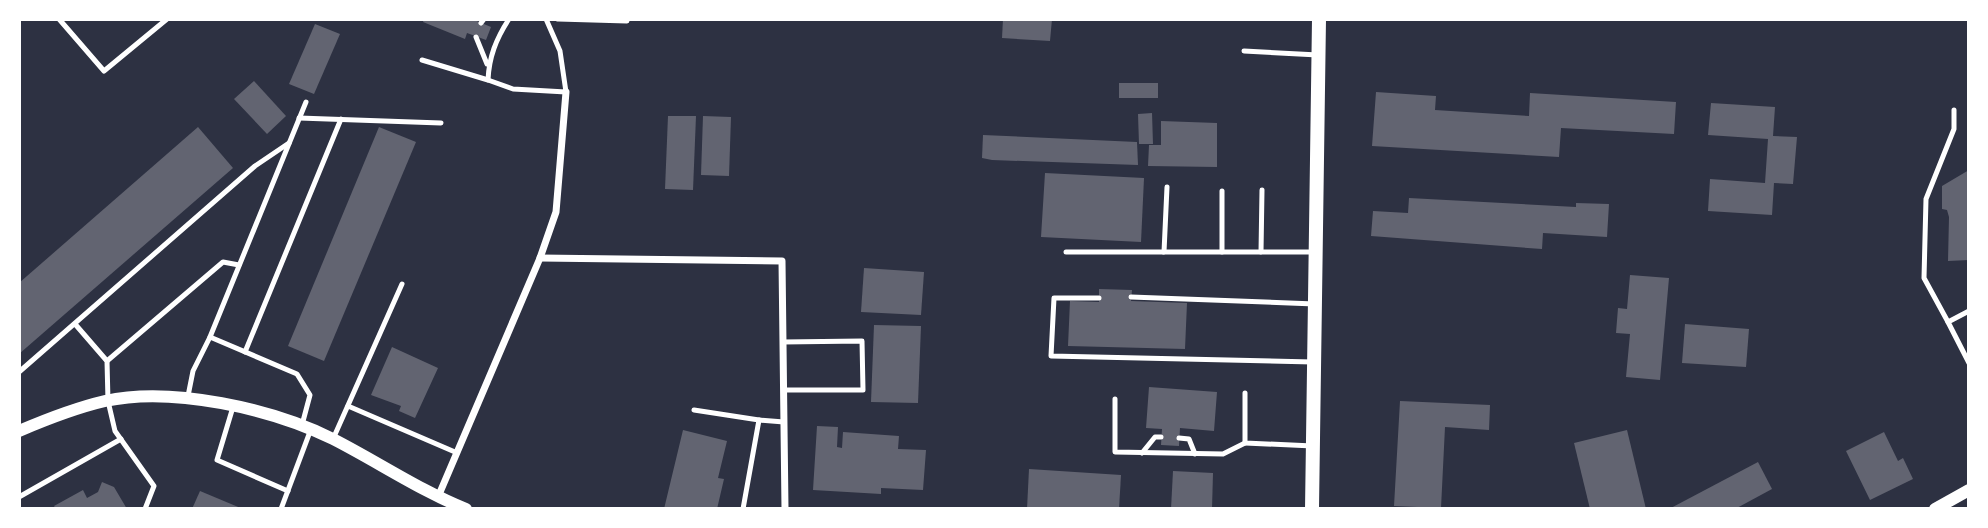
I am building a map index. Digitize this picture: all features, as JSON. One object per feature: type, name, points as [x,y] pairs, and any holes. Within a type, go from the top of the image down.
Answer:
[{"type":"main road","points":[[1312,509],[1319,19]]},
{"type":"street","points":[[438,497],[540,258],[556,212],[566,92]]},
{"type":"street","points":[[540,258],[782,261],[785,509]]},
{"type":"street","points":[[19,431],[55,415],[108,401],[188,399],[233,405],[270,413],[307,427],[438,497],[466,509]]},
{"type":"street","points":[[1935,509],[1969,490]]},
{"type":"lane","points":[[59,19],[104,71],[167,19]]},
{"type":"lane","points":[[488,80],[488,67],[497,38],[509,19]]},
{"type":"lane","points":[[422,60],[513,89],[566,92],[560,51],[546,19]]},
{"type":"lane","points":[[558,19],[626,21]]},
{"type":"lane","points":[[476,37],[488,67]]},
{"type":"lane","points":[[1244,51],[1318,55]]},
{"type":"lane","points":[[188,399],[193,371],[210,337],[306,102]]},
{"type":"lane","points":[[1954,110],[1954,130],[1926,199],[1924,278],[1969,363]]},
{"type":"lane","points":[[299,118],[441,123]]},
{"type":"lane","points":[[245,352],[341,120]]},
{"type":"lane","points":[[19,372],[255,166],[289,143]]},
{"type":"lane","points":[[1164,252],[1167,187]]},
{"type":"lane","points":[[1261,252],[1262,190]]},
{"type":"lane","points":[[1222,191],[1222,252]]},
{"type":"lane","points":[[1066,252],[1315,252]]},
{"type":"lane","points":[[107,361],[223,262],[239,265]]},
{"type":"lane","points":[[333,439],[402,284]]},
{"type":"lane","points":[[1131,297],[1315,304]]},
{"type":"lane","points":[[1099,298],[1054,298],[1051,356],[1314,362]]},
{"type":"lane","points":[[1948,322],[1969,311]]},
{"type":"lane","points":[[75,324],[107,361],[108,401],[115,431],[154,486],[145,509]]},
{"type":"lane","points":[[210,337],[297,374],[310,395],[307,427],[281,509]]},
{"type":"lane","points":[[783,342],[862,341],[863,390],[784,390]]},
{"type":"lane","points":[[1245,393],[1245,443]]},
{"type":"lane","points":[[1115,399],[1115,452],[1223,454],[1245,443],[1313,446]]},
{"type":"lane","points":[[233,405],[217,460],[288,491]]},
{"type":"lane","points":[[348,406],[455,452]]},
{"type":"lane","points":[[694,410],[785,422]]},
{"type":"lane","points":[[743,509],[759,420]]},
{"type":"lane","points":[[1142,453],[1155,437],[1161,437]]},
{"type":"lane","points":[[1179,438],[1189,439],[1195,454]]},
{"type":"lane","points":[[19,497],[121,439]]},
{"type":"building","points":[[424,19],[472,19],[491,27],[486,40],[467,33],[465,39],[423,22]]},
{"type":"building","points":[[1003,19],[1052,19],[1050,41],[1002,38]]},
{"type":"building","points":[[315,24],[340,34],[314,94],[289,84]]},
{"type":"building","points":[[254,81],[286,116],[267,134],[234,99]]},
{"type":"building","points":[[1119,83],[1158,83],[1158,98],[1119,98]]},
{"type":"building","points":[[1376,92],[1436,96],[1435,110],[1529,116],[1530,93],[1676,102],[1674,134],[1561,128],[1559,157],[1372,146]]},
{"type":"building","points":[[1711,103],[1775,107],[1773,136],[1797,137],[1793,184],[1774,183],[1772,215],[1708,211],[1710,179],[1765,183],[1768,139],[1708,135]]},
{"type":"building","points":[[1152,113],[1153,144],[1139,144],[1138,114]]},
{"type":"building","points":[[668,116],[696,116],[693,190],[665,189]]},
{"type":"building","points":[[703,116],[731,117],[729,176],[701,175]]},
{"type":"building","points":[[1161,121],[1217,123],[1217,167],[1148,166],[1149,145],[1161,145]]},
{"type":"building","points":[[198,127],[233,168],[19,354],[19,283]]},
{"type":"building","points":[[379,127],[416,142],[324,361],[288,346]]},
{"type":"building","points":[[983,135],[1137,142],[1138,165],[992,160],[982,158]]},
{"type":"building","points":[[1969,170],[1969,260],[1948,261],[1949,217],[1947,210],[1942,209],[1942,186]]},
{"type":"building","points":[[1045,173],[1144,178],[1141,242],[1041,237]]},
{"type":"building","points":[[1409,198],[1576,207],[1576,203],[1609,204],[1607,237],[1543,233],[1542,249],[1371,236],[1373,211],[1408,213]]},
{"type":"building","points":[[864,268],[924,272],[921,315],[861,312]]},
{"type":"building","points":[[1630,275],[1669,278],[1660,380],[1626,377],[1630,334],[1616,333],[1618,308],[1627,309]]},
{"type":"building","points":[[1099,289],[1132,290],[1131,301],[1187,303],[1185,349],[1068,346],[1070,301],[1099,302]]},
{"type":"building","points":[[1685,324],[1749,329],[1746,367],[1682,363]]},
{"type":"building","points":[[874,325],[921,326],[918,403],[871,402]]},
{"type":"building","points":[[392,347],[438,368],[415,418],[399,411],[401,406],[371,395]]},
{"type":"building","points":[[1149,387],[1217,392],[1214,431],[1180,428],[1179,446],[1161,445],[1162,429],[1146,428]]},
{"type":"building","points":[[1400,401],[1490,405],[1489,430],[1445,427],[1441,508],[1394,506]]},
{"type":"building","points":[[817,426],[838,427],[837,447],[842,448],[843,432],[899,436],[898,449],[926,450],[923,490],[881,488],[881,494],[813,490]]},
{"type":"building","points":[[683,430],[727,441],[718,478],[724,479],[717,509],[664,509]]},
{"type":"building","points":[[1627,430],[1646,509],[1590,509],[1574,443]]},
{"type":"building","points":[[1884,432],[1898,461],[1903,458],[1913,479],[1870,500],[1846,451]]},
{"type":"building","points":[[1758,462],[1772,489],[1735,509],[1669,509]]},
{"type":"building","points":[[1029,469],[1121,475],[1119,509],[1027,509]]},
{"type":"building","points":[[1173,471],[1213,473],[1212,509],[1171,509]]},
{"type":"building","points":[[102,482],[114,487],[127,509],[56,509],[54,506],[83,490],[87,498],[98,492]]},
{"type":"building","points":[[200,491],[243,509],[192,509]]}]
